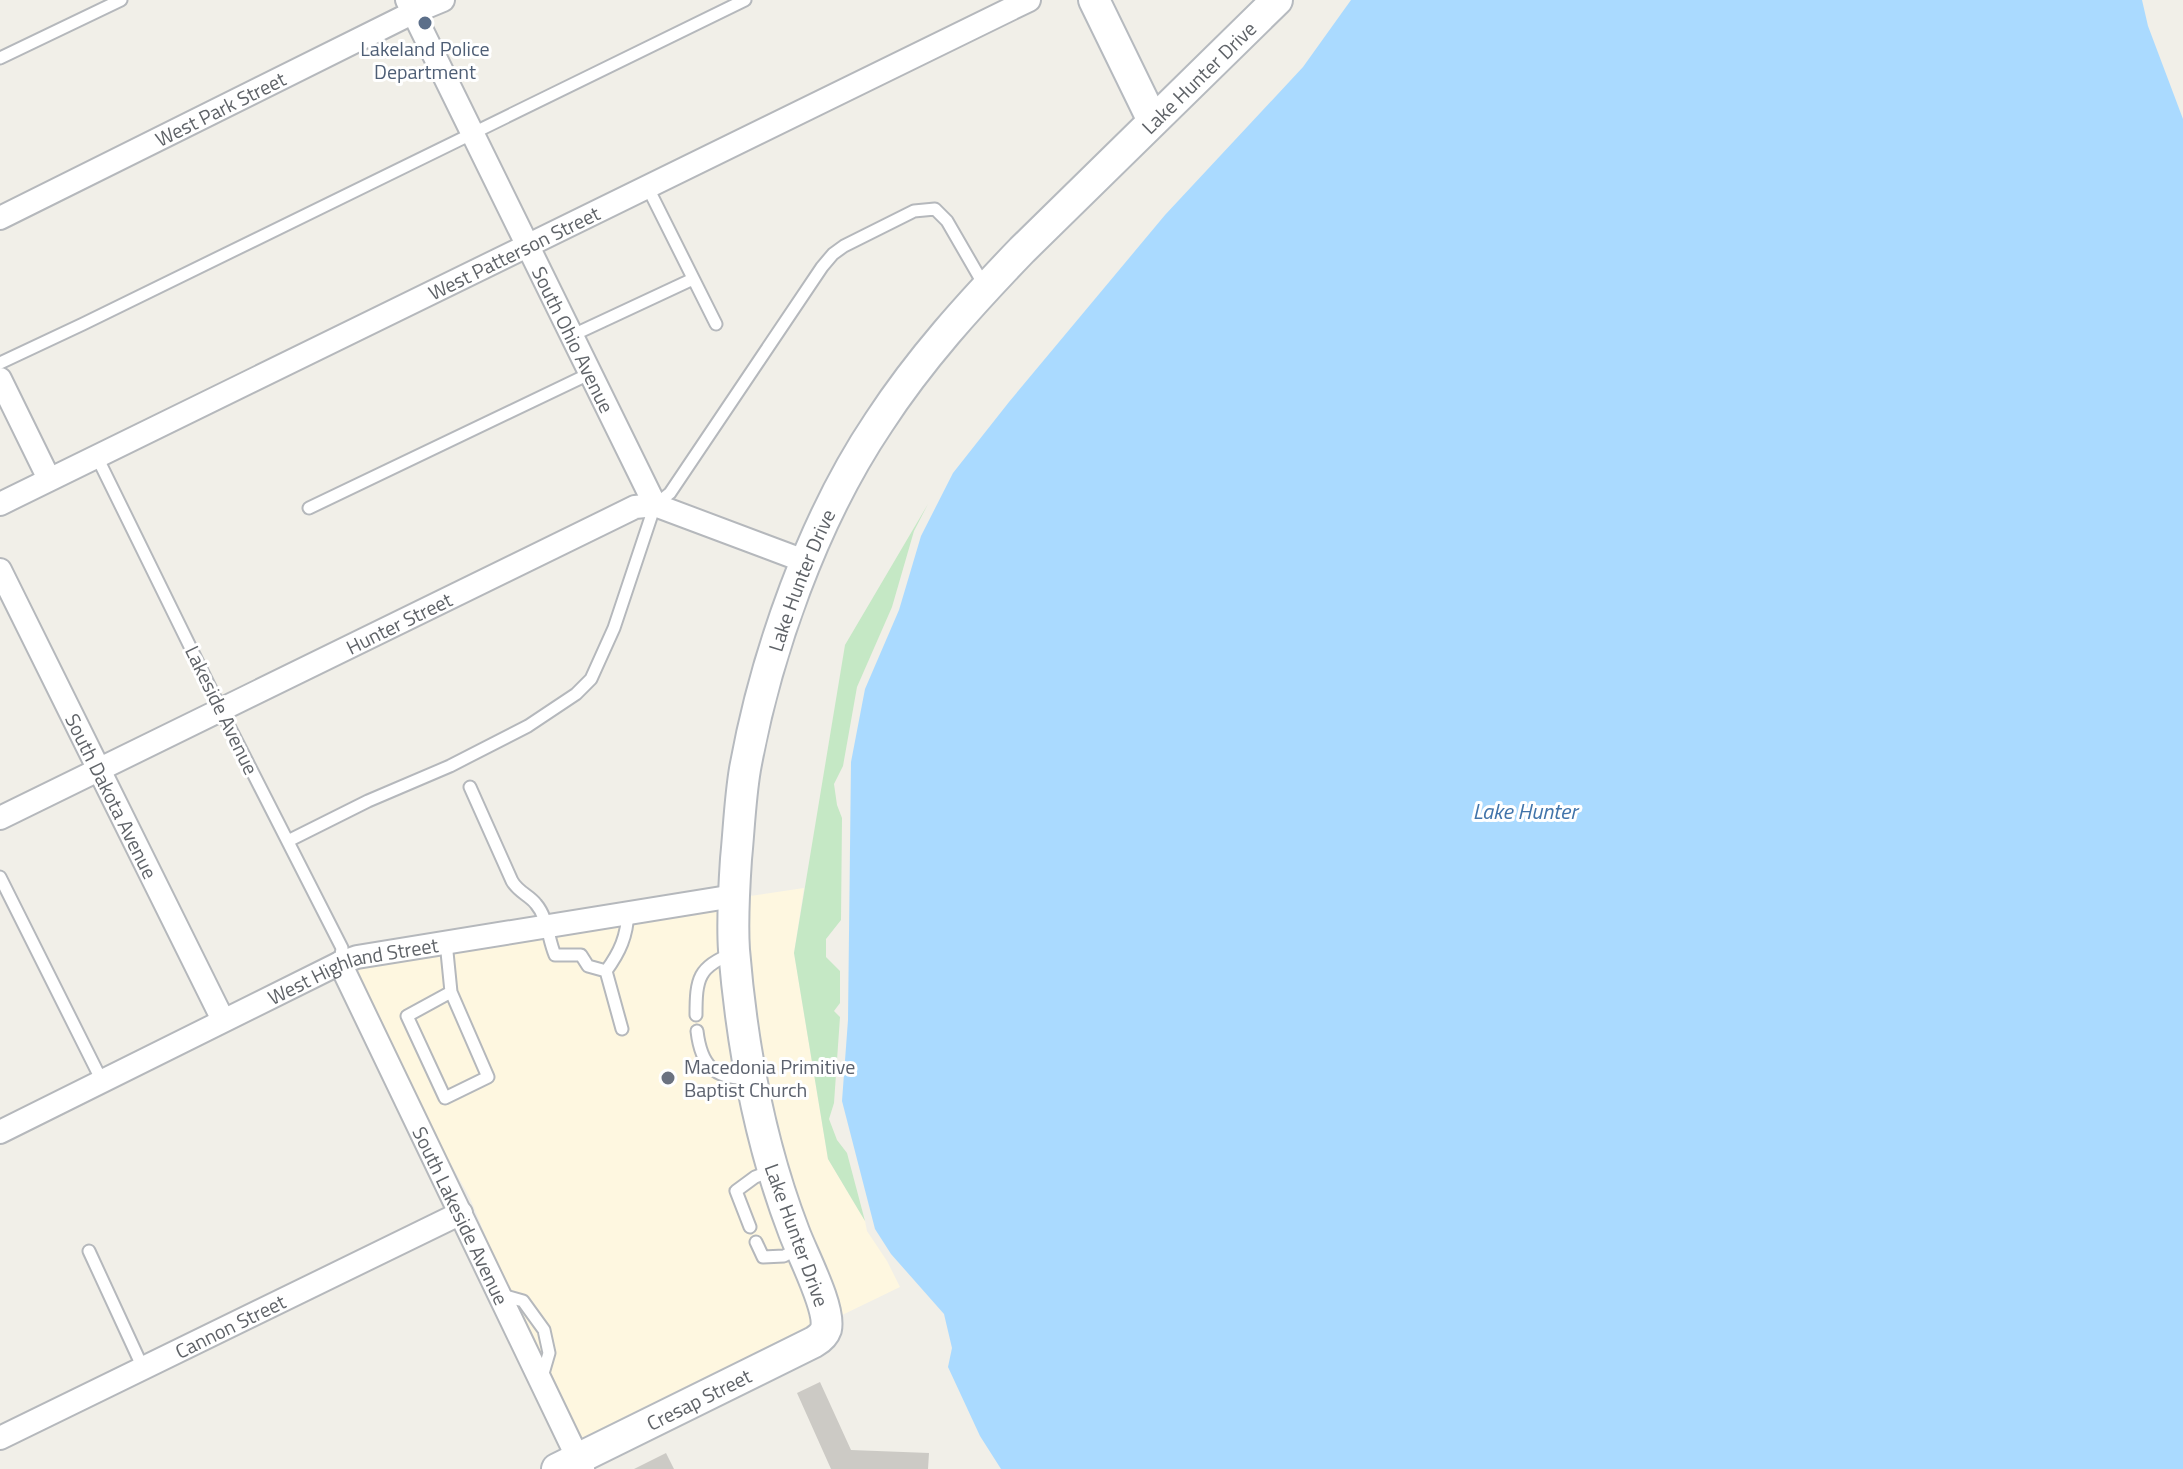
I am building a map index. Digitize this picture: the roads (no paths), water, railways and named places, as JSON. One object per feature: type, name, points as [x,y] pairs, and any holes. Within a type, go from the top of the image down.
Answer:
[{"type":"street","name":"West Park Street","points":[[0,218],[410,6],[443,0]]},
{"type":"street","name":"West Patterson Street","points":[[0,504],[1029,0]]},
{"type":"street","points":[[1094,0],[1153,121]]},
{"type":"street","name":"Lake Hunter Drive","points":[[826,1317],[823,1301],[800,1248],[762,1134],[740,1020],[734,952],[734,896],[745,769],[766,680],[789,604],[838,493],[878,423],[929,352],[985,288],[1277,0]]},
{"type":"street","name":"South Ohio Avenue","points":[[410,6],[655,505]]},
{"type":"street","points":[[0,379],[49,479]]},
{"type":"street","points":[[655,505],[807,562]]},
{"type":"street","name":"Hunter Street","points":[[0,818],[635,507],[655,505]]},
{"type":"street","name":"South Dakota Avenue","points":[[0,570],[223,1020]]},
{"type":"street","name":"West Highland Street","points":[[0,1132],[223,1020],[357,957],[734,896]]},
{"type":"street","name":"South Lakeside Avenue","points":[[340,963],[541,1382],[572,1466]]},
{"type":"street","name":"Cannon Street","points":[[0,1438],[461,1213]]},
{"type":"street","name":"Cresap Street","points":[[572,1466],[821,1338],[826,1329],[826,1317]]},
{"type":"lane","points":[[0,58],[121,0]]},
{"type":"lane","points":[[0,363],[745,0]]},
{"type":"lane","points":[[647,186],[716,324]]},
{"type":"lane","points":[[288,841],[528,726],[576,694],[591,679],[614,628],[655,505],[670,493],[833,254],[914,211],[935,209],[947,221],[985,288]]},
{"type":"lane","points":[[573,335],[693,279]]},
{"type":"lane","points":[[309,508],[591,373]]},
{"type":"lane","name":"Lakeside Avenue","points":[[97,457],[342,948],[340,963]]},
{"type":"lane","points":[[470,787],[512,881],[542,913],[555,955],[581,955],[588,966],[606,971]]},
{"type":"lane","points":[[0,877],[102,1081]]},
{"type":"lane","points":[[606,971],[628,931],[628,912]]},
{"type":"lane","points":[[445,942],[451,992],[488,1077],[445,1098],[407,1016],[451,992]]},
{"type":"lane","points":[[696,1015],[696,990],[700,976],[717,959],[734,952]]},
{"type":"lane","points":[[606,971],[622,1029]]},
{"type":"lane","points":[[697,1031],[703,1061],[708,1066],[722,1076],[750,1078]]},
{"type":"lane","points":[[750,1227],[736,1191],[755,1177],[773,1170]]},
{"type":"lane","points":[[756,1242],[763,1257],[784,1256],[800,1248]]},
{"type":"lane","points":[[89,1251],[143,1368]]},
{"type":"water","name":"Lake Hunter","points":[[1351,0],[2142,0],[2148,26],[2183,119],[2183,1469],[1001,1469],[980,1436],[948,1367],[952,1348],[944,1314],[891,1254],[875,1229],[842,1101],[848,1020],[851,762],[865,689],[899,610],[921,536],[953,473],[1165,215],[1303,67]]},
{"type":"place","name":"Lakeland Police Department","points":[[425,23]]},
{"type":"place","name":"Macedonia Primitive Baptist Church","points":[[668,1078]]}]
